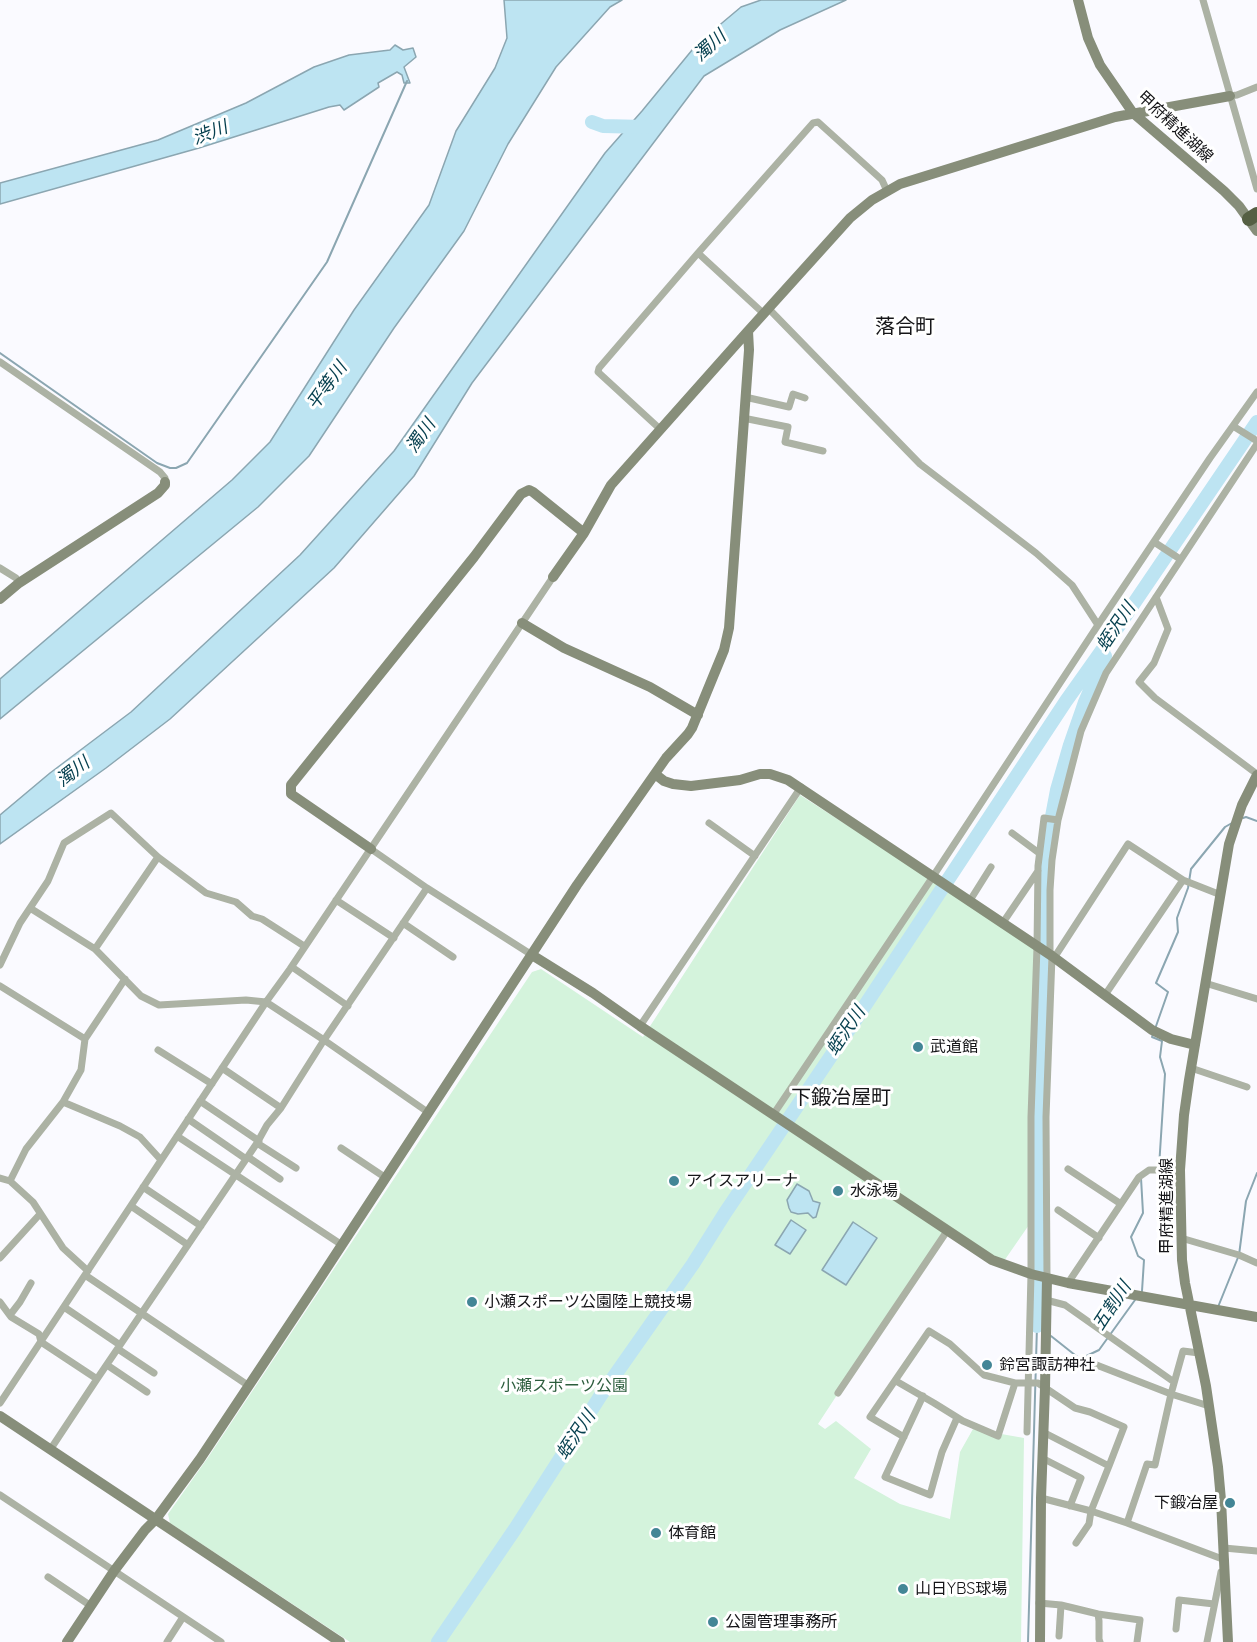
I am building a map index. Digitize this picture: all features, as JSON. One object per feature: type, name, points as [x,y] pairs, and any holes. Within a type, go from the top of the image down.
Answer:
[{"type":"street","name":"甲府精進湖線","points":[[1078,0],[1088,38],[1100,65],[1133,113],[1224,191],[1254,221]]},
{"type":"street","points":[[1203,0],[1257,189]]},
{"type":"street","points":[[0,1403],[266,1002],[292,967],[584,533],[611,485],[850,218],[872,200],[900,184],[1115,117],[1237,95],[1257,87]]},
{"type":"street","points":[[660,429],[598,372],[599,368],[813,123],[818,122],[882,180],[887,191]]},
{"type":"street","points":[[698,253],[765,311],[920,464],[1036,553],[1072,585],[1098,625]]},
{"type":"street","points":[[67,1642],[114,1571],[145,1530],[156,1520],[200,1460],[577,885],[666,758],[688,734],[724,650],[729,628],[749,350],[748,331]]},
{"type":"street","points":[[0,362],[160,472],[165,478],[165,485],[158,493],[19,583],[0,598]]},
{"type":"street","points":[[776,1117],[935,879],[1098,625],[1156,544],[1257,392]]},
{"type":"street","points":[[745,397],[789,407],[793,394],[805,398]]},
{"type":"street","points":[[743,418],[788,427],[785,442],[824,451]]},
{"type":"street","points":[[1040,1642],[1043,1432],[1036,1384],[1051,956],[1050,890],[1057,820],[1081,731],[1106,673],[1178,559],[1257,442],[1235,427]]},
{"type":"street","points":[[584,533],[533,492],[529,490],[521,494],[468,566],[291,785],[291,794],[427,888],[592,993],[992,1260],[1068,1283],[1257,1317]]},
{"type":"street","points":[[1156,544],[1178,559]]},
{"type":"street","points":[[0,568],[16,578],[19,583]]},
{"type":"street","points":[[1156,597],[1168,629],[1154,663],[1139,682],[1155,698],[1257,775]]},
{"type":"street","points":[[522,622],[564,648],[650,687],[698,714]]},
{"type":"street","points":[[655,774],[664,781],[691,786],[740,780],[760,774],[770,774],[788,780],[1051,956],[1155,1032],[1195,1045]]},
{"type":"street","name":"甲府精進湖線","points":[[1228,1642],[1218,1467],[1209,1406],[1185,1283],[1181,1238],[1180,1170],[1184,1114],[1229,844],[1238,816],[1257,775]]},
{"type":"street","points":[[640,1026],[801,788]]},
{"type":"street","points":[[0,965],[20,923],[48,881],[64,843],[111,813],[158,857],[206,893],[236,902],[252,916],[304,946]]},
{"type":"street","points":[[1027,1432],[1046,1332],[1046,1300],[1039,1276],[1031,1117],[1038,871],[1044,818],[1057,820]]},
{"type":"street","points":[[709,823],[755,856]]},
{"type":"street","points":[[1012,833],[1039,853]]},
{"type":"street","points":[[1051,956],[1128,844],[1183,880],[1221,895]]},
{"type":"street","points":[[95,949],[158,857]]},
{"type":"street","points":[[969,902],[991,867]]},
{"type":"street","points":[[1002,924],[1038,871]]},
{"type":"street","points":[[1105,995],[1183,880]]},
{"type":"street","points":[[50,1450],[427,888]]},
{"type":"street","points":[[336,900],[394,938]]},
{"type":"street","points":[[30,908],[95,949],[141,996],[159,1005],[246,1000],[266,1002],[429,1113]]},
{"type":"street","points":[[403,924],[453,957]]},
{"type":"street","points":[[292,967],[348,1006]]},
{"type":"street","points":[[10,1181],[26,1149],[63,1102],[81,1070],[85,1039],[125,980]]},
{"type":"street","points":[[1205,983],[1257,999]]},
{"type":"street","points":[[0,986],[85,1039]]},
{"type":"street","points":[[158,1050],[212,1084]]},
{"type":"street","points":[[222,1068],[281,1108]]},
{"type":"street","points":[[1191,1068],[1247,1087]]},
{"type":"street","points":[[200,1101],[296,1168]]},
{"type":"street","points":[[63,1102],[140,1137],[161,1160]]},
{"type":"street","points":[[1031,1117],[1046,1117]]},
{"type":"street","points":[[188,1119],[280,1179]]},
{"type":"street","points":[[177,1136],[342,1245]]},
{"type":"street","points":[[341,1148],[386,1178]]},
{"type":"street","points":[[1068,1169],[1121,1204]]},
{"type":"street","points":[[1068,1283],[1139,1177],[1149,1170],[1180,1170]]},
{"type":"street","points":[[0,1178],[10,1181],[33,1202],[63,1248],[86,1273],[249,1386]]},
{"type":"street","points":[[143,1187],[201,1226]]},
{"type":"street","points":[[131,1206],[188,1245]]},
{"type":"street","points":[[1058,1210],[1099,1238]]},
{"type":"street","points":[[0,1258],[40,1214]]},
{"type":"street","points":[[838,1394],[947,1231]]},
{"type":"street","points":[[1181,1238],[1257,1263]]},
{"type":"street","points":[[9,1315],[31,1283]]},
{"type":"street","points":[[1046,1300],[1065,1305],[1174,1382]]},
{"type":"street","points":[[0,1302],[9,1315],[39,1334],[41,1342],[97,1379]]},
{"type":"street","points":[[64,1307],[154,1373]]},
{"type":"street","points":[[904,1437],[870,1417],[929,1331],[950,1344],[984,1375],[1015,1383],[1036,1384],[1075,1408],[1124,1427],[1090,1511],[1089,1524],[1076,1543]]},
{"type":"street","points":[[1127,1523],[1147,1464],[1155,1465],[1183,1351],[1199,1353]]},
{"type":"street","points":[[1094,1364],[1209,1406]]},
{"type":"street","points":[[107,1365],[147,1392]]},
{"type":"street","points":[[896,1381],[957,1418],[998,1436],[1015,1383]]},
{"type":"street","points":[[923,1396],[885,1477],[930,1495],[942,1452],[957,1418]]},
{"type":"street","points":[[0,1416],[340,1642]]},
{"type":"street","points":[[1043,1432],[1109,1466]]},
{"type":"street","points":[[1042,1458],[1081,1478],[1070,1506]]},
{"type":"street","points":[[0,1495],[220,1642]]},
{"type":"street","points":[[1041,1498],[1127,1523],[1225,1560],[1207,1642]]},
{"type":"street","points":[[1224,1548],[1257,1551]]},
{"type":"street","points":[[48,1577],[91,1606]]},
{"type":"street","points":[[1176,1629],[1179,1600],[1214,1604]]},
{"type":"street","points":[[1039,1603],[1140,1620],[1137,1642]]},
{"type":"street","points":[[1059,1636],[1061,1605]]},
{"type":"street","points":[[1098,1614],[1100,1642]]},
{"type":"street","points":[[167,1642],[183,1617]]},
{"type":"green space","name":"小瀬スポーツ公園","points":[[800,795],[1037,947],[1031,1222],[1004,1261],[947,1227],[818,1424],[825,1429],[836,1421],[871,1449],[854,1478],[900,1504],[950,1519],[960,1452],[973,1429],[1024,1438],[1021,1642],[350,1642],[170,1523],[168,1514],[532,972],[541,969],[643,1037]]},
{"type":"water","name":"平等川","points":[[504,0],[622,0],[610,7],[556,67],[508,144],[464,231],[394,328],[309,456],[258,507],[0,719],[0,679],[232,480],[270,442],[354,310],[429,205],[456,131],[495,68],[507,38]]},
{"type":"water","name":"濁川","points":[[761,0],[846,0],[780,30],[704,76],[472,383],[414,476],[334,568],[170,719],[0,844],[0,815],[50,773],[131,712],[300,555],[394,451],[605,153],[697,44],[741,7]]},
{"type":"water","points":[[395,45],[403,50],[413,48],[416,57],[404,67],[410,83],[404,83],[402,75],[397,72],[378,83],[379,87],[344,110],[340,105],[329,107],[199,148],[0,204],[0,183],[158,140],[246,103],[314,67],[349,55],[390,50]]},
{"type":"water","points":[[797,1184],[809,1191],[813,1201],[820,1203],[816,1217],[813,1218],[808,1213],[791,1212],[787,1200]]},
{"type":"water","points":[[791,1220],[806,1230],[790,1254],[775,1245]]},
{"type":"water","points":[[853,1222],[877,1238],[846,1285],[822,1270]]},
{"type":"waterway","points":[[0,353],[157,463],[170,468],[187,463],[327,262],[407,81]]},
{"type":"waterway","name":"渋川","points":[[592,122],[603,126],[645,127]]},
{"type":"waterway","name":"蛭沢川","points":[[438,1642],[515,1529],[601,1395],[693,1264],[1066,701],[1257,422]]},
{"type":"waterway","points":[[1037,1326],[1042,947],[1050,827],[1057,790],[1070,745],[1105,656]]},
{"type":"waterway","name":"五割川","points":[[1243,818],[1257,821]]},
{"type":"waterway","name":"五割川","points":[[1155,1029],[1168,992],[1156,983],[1178,932],[1177,918],[1188,888],[1191,869],[1225,827],[1232,823]]},
{"type":"waterway","name":"五割川","points":[[1153,1034],[1152,1037],[1162,1041],[1160,1057],[1165,1074],[1159,1167]]},
{"type":"waterway","name":"五割川","points":[[1218,1307],[1239,1255],[1246,1201],[1257,1173]]},
{"type":"waterway","name":"五割川","points":[[1141,1178],[1143,1213],[1131,1237],[1138,1256],[1144,1260],[1141,1293]]},
{"type":"waterway","name":"五割川","points":[[1051,1336],[1080,1359],[1099,1350],[1135,1300]]},
{"type":"waterway","name":"五割川","points":[[1028,1642],[1037,1326],[1041,1329]]},
{"type":"place","name":"武道館","points":[[918,1047]]},
{"type":"place","name":"アイスアリーナ","points":[[674,1181]]},
{"type":"place","name":"水泳場","points":[[838,1191]]},
{"type":"place","name":"小瀬スポーツ公園陸上競技場","points":[[472,1302]]},
{"type":"place","name":"鈴宮諏訪神社","points":[[987,1365]]},
{"type":"place","name":"下鍛冶屋","points":[[1230,1503]]},
{"type":"place","name":"体育館","points":[[656,1533]]},
{"type":"place","name":"山日YBS球場","points":[[903,1589]]},
{"type":"place","name":"公園管理事務所","points":[[713,1622]]},
{"type":"district","name":"落合町","points":[[905,327]]},
{"type":"district","name":"下鍛冶屋町","points":[[841,1098]]}]
